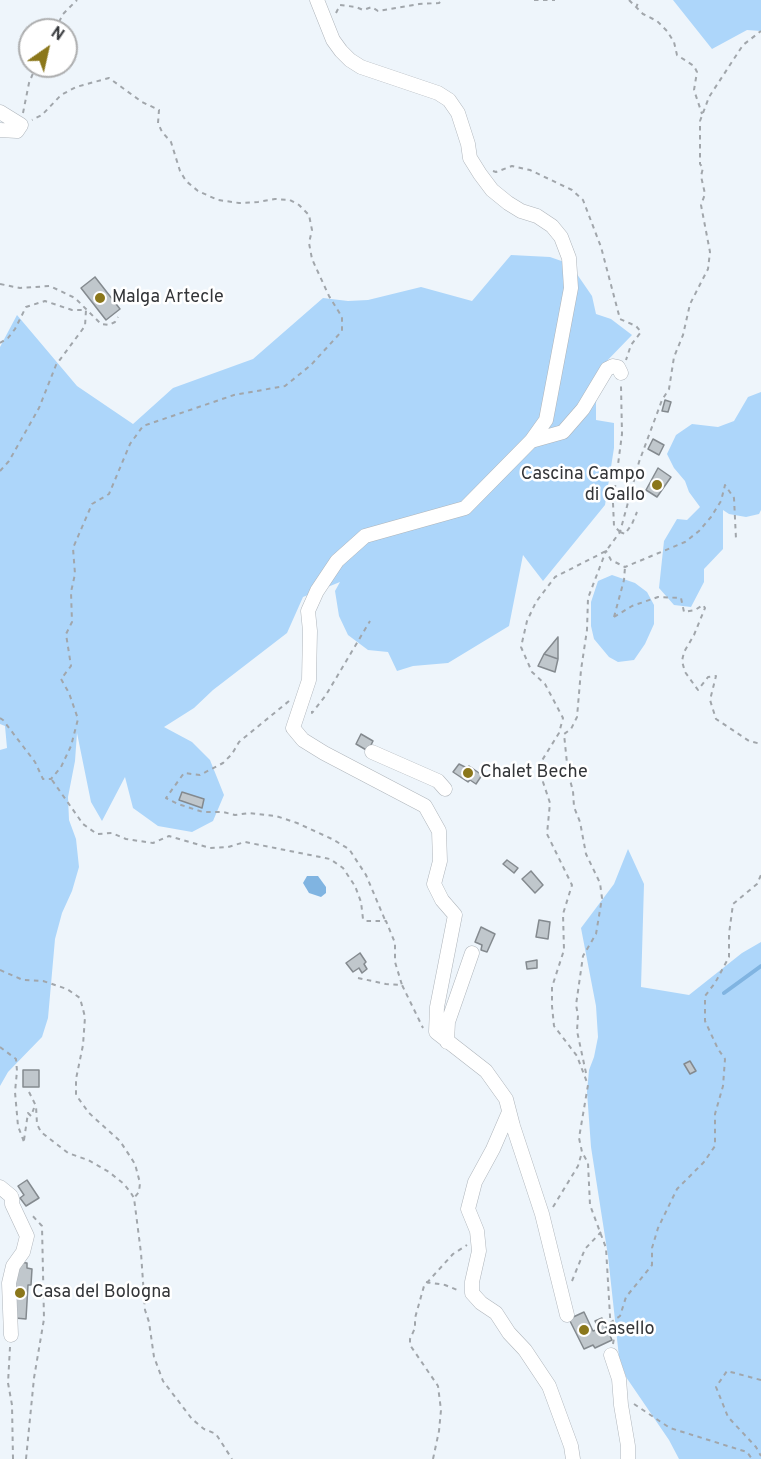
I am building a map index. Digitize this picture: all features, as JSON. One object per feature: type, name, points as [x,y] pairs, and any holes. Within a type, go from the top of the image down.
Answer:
[{"type":"street","points":[[317,0],[341,51],[361,67],[438,93],[450,100],[458,113],[470,158],[492,190],[521,211],[537,216],[552,226],[561,237],[569,258],[571,288],[546,420],[531,441],[465,507],[364,536],[337,561],[317,591],[308,611],[309,680],[300,694],[293,728],[303,740],[425,806],[439,831],[440,861],[434,884],[442,900],[455,915],[437,1006],[435,1032],[486,1071],[506,1099],[542,1214],[566,1309]]},
{"type":"street","points":[[0,112],[21,125],[17,131],[0,130]]},
{"type":"street","points":[[531,441],[563,432],[583,409],[607,369],[613,366],[621,373]]},
{"type":"street","points":[[372,752],[438,781],[445,789]]},
{"type":"street","points":[[443,1039],[472,953]]},
{"type":"street","points":[[509,1112],[475,1182],[468,1209],[479,1251],[472,1282],[472,1293],[481,1303],[496,1313],[549,1386],[571,1446],[573,1459]]},
{"type":"street","points":[[8,1194],[27,1236],[22,1252],[13,1266],[9,1283],[11,1335]]},
{"type":"street","points":[[611,1355],[616,1364],[628,1459]]},
{"type":"path","points":[[61,18],[77,0]]},
{"type":"path","points":[[331,33],[336,11],[340,5],[363,10],[372,7],[378,11],[439,3],[442,0]]},
{"type":"path","points":[[534,0],[555,0]]},
{"type":"path","points":[[629,0],[636,8],[657,21],[669,32],[677,55],[694,66],[697,72],[694,90],[702,116]]},
{"type":"path","points":[[636,8],[639,0]]},
{"type":"path","points":[[611,1333],[606,1248],[590,1205],[588,1163],[582,1152],[579,1138],[588,1085],[577,1031],[576,1005],[583,956],[596,934],[602,898],[600,883],[586,854],[580,822],[574,807],[564,734],[571,729],[577,717],[580,670],[587,630],[588,598],[606,551],[620,532],[639,462],[662,400],[669,389],[675,357],[688,319],[690,304],[708,269],[710,252],[701,205],[705,194],[701,177],[703,168],[700,164],[700,121],[709,97],[743,45],[761,31]]},
{"type":"path","points":[[21,125],[31,78]]},
{"type":"path","points":[[21,125],[42,115],[62,95],[76,87],[109,78],[142,102],[159,110],[158,123],[171,142],[180,171],[186,181],[198,191],[228,202],[258,202],[274,199],[290,201],[299,205],[309,215],[312,230],[309,243],[312,259],[329,296],[342,317],[342,331],[311,365],[285,386],[234,395],[142,426],[130,444],[109,494],[92,504],[73,548],[75,574],[71,592],[72,622],[66,634],[71,666],[61,679],[69,693],[78,719],[71,746],[61,767],[51,779]]},
{"type":"path","points":[[473,164],[496,172],[512,166],[530,170],[572,190],[583,200],[601,247],[620,319],[636,326],[641,332],[631,345],[621,373],[621,435],[613,503],[614,526],[624,534],[632,525],[637,512]]},
{"type":"path","points":[[0,284],[20,288],[50,286],[75,298],[101,324],[109,325],[115,322],[118,316]]},
{"type":"path","points":[[0,343],[8,338],[15,329],[26,308],[45,301],[72,310],[86,310]]},
{"type":"path","points":[[0,471],[9,461],[39,408],[56,365],[85,326],[86,310]]},
{"type":"path","points":[[606,551],[611,560],[625,567],[685,542],[699,531],[721,501],[725,485],[734,498],[736,539]]},
{"type":"path","points":[[588,1085],[577,1056],[554,1026],[552,1006],[552,987],[564,950],[562,914],[572,885],[547,834],[550,803],[543,782],[541,762],[559,733],[563,718],[546,684],[532,672],[521,647],[527,621],[536,602],[555,577],[606,551]]},
{"type":"path","points":[[625,567],[624,580],[614,617],[632,606],[658,597],[681,598],[684,612],[695,610],[703,605],[705,608],[684,652],[682,661],[685,672],[698,690],[708,677],[716,676],[710,700],[716,719],[749,741],[761,744]]},
{"type":"path","points":[[370,621],[337,678],[312,713],[311,704],[300,694],[261,722],[239,742],[223,763],[200,775],[184,773],[166,798],[203,812],[276,816],[297,823],[349,849],[366,875],[386,921],[395,943],[394,962],[402,985],[422,1026],[425,1030],[443,1039]]},
{"type":"path","points":[[0,718],[35,762],[43,778],[51,779],[83,824],[97,834],[112,833],[126,839],[153,843],[169,836],[210,848],[228,847],[245,842],[330,859],[343,868],[355,885],[361,902],[363,919],[386,921]]},
{"type":"path","points":[[610,1323],[620,1316],[626,1298],[652,1265],[652,1248],[658,1228],[676,1189],[696,1170],[715,1146],[715,1114],[723,1086],[725,1059],[705,1021],[705,996],[729,957],[733,904],[757,884],[761,875]]},
{"type":"path","points":[[0,970],[23,980],[43,981],[67,989],[80,998],[85,1017],[83,1045],[76,1079],[76,1095],[89,1113],[120,1141],[135,1164],[140,1183],[139,1192],[134,1198]]},
{"type":"path","points":[[358,978],[402,985]]},
{"type":"path","points":[[0,1047],[16,1059],[18,1126],[24,1142],[28,1113],[31,1116],[36,1106]]},
{"type":"path","points":[[29,1092],[36,1106],[40,1132],[68,1153],[88,1160],[109,1172],[124,1184],[134,1198],[145,1310],[154,1357],[160,1373],[174,1398],[192,1419],[204,1429],[216,1434],[232,1459]]},
{"type":"path","points":[[551,1212],[578,1166],[582,1152]]},
{"type":"path","points":[[8,1194],[32,1214],[42,1226],[44,1319],[34,1378],[26,1459]]},
{"type":"path","points":[[566,1309],[585,1250],[601,1232]]},
{"type":"path","points":[[433,1459],[440,1431],[441,1410],[438,1386],[410,1345],[410,1339],[415,1328],[415,1318],[426,1282],[453,1254],[464,1249],[477,1237]]},
{"type":"path","points":[[426,1282],[445,1285],[463,1293],[472,1293]]},
{"type":"path","points":[[11,1335],[8,1383],[12,1405],[13,1459]]},
{"type":"path","points":[[761,1380],[727,1371],[716,1387],[728,1417],[756,1447],[761,1456]]},
{"type":"path","points":[[620,1392],[670,1428],[747,1452],[752,1459]]},
{"type":"shaded area","points":[[673,0],[761,0],[761,31],[747,30],[712,49]]},
{"type":"shaded area","points":[[511,255],[550,257],[570,264],[592,296],[596,314],[611,319],[632,335],[602,366],[596,403],[596,420],[614,423],[614,448],[605,505],[543,581],[523,555],[509,626],[448,663],[413,666],[397,671],[388,652],[368,650],[348,635],[339,616],[335,591],[340,582],[303,597],[287,633],[213,690],[194,708],[164,727],[192,742],[210,760],[224,795],[213,821],[192,832],[158,826],[133,808],[125,777],[102,821],[91,802],[77,733],[75,761],[68,797],[69,820],[76,839],[79,867],[55,939],[48,1018],[42,1037],[8,1072],[0,1086],[0,750],[7,748],[5,726],[0,724],[0,347],[17,315],[77,386],[133,424],[173,388],[253,359],[323,298],[348,301],[368,300],[421,287],[472,301]]},
{"type":"shaded area","points":[[761,392],[761,510],[759,514],[746,517],[729,514],[723,510],[723,549],[704,569],[704,582],[691,607],[674,605],[659,588],[664,541],[677,519],[687,520],[700,507],[667,454],[676,435],[692,424],[718,427],[734,421],[748,397]]},
{"type":"shaded area","points":[[612,575],[635,583],[647,592],[654,605],[654,624],[645,644],[634,660],[618,662],[609,657],[594,639],[591,626],[591,602],[598,581]]},
{"type":"shaded area","points":[[628,849],[644,884],[641,987],[689,995],[742,953],[761,942],[761,1459],[679,1459],[669,1440],[626,1377],[619,1357],[608,1256],[591,1147],[587,1092],[589,1070],[598,1037],[596,1006],[581,928],[614,884]]},
{"type":"shaded area","points":[[307,876],[318,876],[326,887],[326,893],[321,897],[309,893],[303,883]]},
{"type":"building","name":"Malga Artecle","points":[[95,277],[120,309],[106,320],[81,288]]},
{"type":"building","points":[[665,400],[671,402],[668,412],[662,411]]},
{"type":"building","points":[[653,439],[664,445],[659,455],[648,449]]},
{"type":"building","name":"Cascina Campo di Gallo","points":[[658,468],[671,477],[657,497],[646,490]]},
{"type":"building","points":[[558,637],[558,659],[544,654]]},
{"type":"building","points":[[544,654],[558,659],[555,672],[538,666]]},
{"type":"building","points":[[361,734],[373,741],[368,751],[356,744]]},
{"type":"building","name":"Chalet Beche","points":[[459,764],[467,768],[469,766],[482,775],[476,784],[470,780],[468,782],[453,772]]},
{"type":"building","points":[[182,792],[204,799],[202,808],[179,800]]},
{"type":"building","points":[[507,860],[518,868],[514,873],[503,864]]},
{"type":"building","points":[[531,871],[543,885],[535,893],[522,879]]},
{"type":"building","points":[[539,920],[550,922],[548,939],[536,937]]},
{"type":"building","points":[[481,927],[495,934],[487,952],[481,950],[482,945],[475,942]]},
{"type":"building","points":[[360,953],[366,962],[364,964],[367,969],[362,973],[359,968],[353,972],[346,963]]},
{"type":"building","points":[[537,960],[537,968],[527,969],[526,962]]},
{"type":"building","points":[[690,1061],[696,1071],[690,1074],[684,1064]]},
{"type":"building","points":[[23,1070],[39,1070],[39,1087],[23,1087]]},
{"type":"building","points":[[27,1180],[39,1198],[26,1206],[20,1198],[24,1195],[18,1186]]},
{"type":"building","name":"Casa del Bologna","points":[[17,1262],[27,1263],[27,1268],[32,1269],[31,1285],[28,1285],[26,1319],[15,1318],[12,1301]]},
{"type":"building","name":"Casello","points":[[584,1312],[593,1331],[599,1329],[595,1321],[602,1318],[612,1340],[595,1348],[593,1345],[584,1349],[569,1319]]},
{"type":"waterway","points":[[724,993],[761,966]]},
{"type":"place","name":"Malga Artecle","points":[[100,298]]},
{"type":"place","name":"Cascina Campo di Gallo","points":[[657,485]]},
{"type":"place","name":"Chalet Beche","points":[[468,773]]},
{"type":"place","name":"Casa del Bologna","points":[[20,1293]]},
{"type":"place","name":"Casello","points":[[584,1330]]}]
